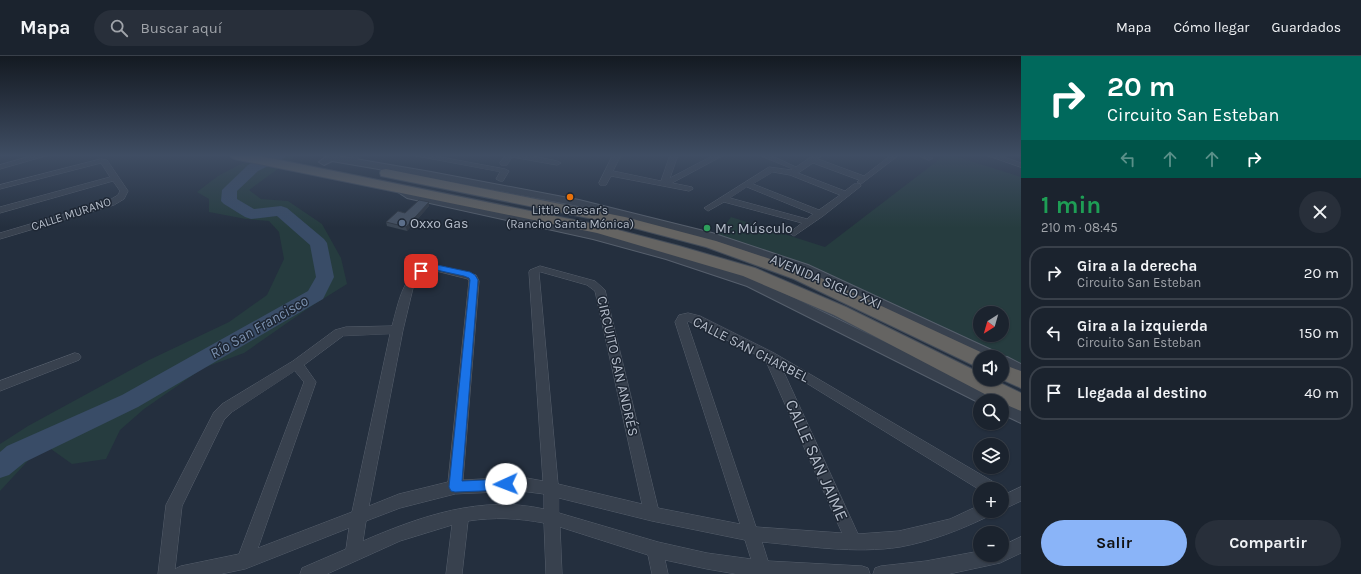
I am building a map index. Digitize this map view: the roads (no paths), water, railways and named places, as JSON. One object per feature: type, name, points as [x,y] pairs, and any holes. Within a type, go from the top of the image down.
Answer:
[{"type":"highway","name":"AVENIDA SIGLO XXI","points":[[365,179],[398,188],[597,232],[672,253],[749,272],[840,311],[938,368],[1021,403]]},
{"type":"highway","name":"AVENIDA SIGLO XXI","points":[[450,179],[501,188],[639,224],[802,271],[973,356]]},
{"type":"highway","points":[[1009,374],[1021,380]]},
{"type":"street","name":"CALLE MURANO","points":[[0,187],[30,179]]},
{"type":"street","points":[[0,210],[111,179]]},
{"type":"street","name":"CALLE MURANO","points":[[0,236],[111,203],[121,197],[124,191],[116,179]]},
{"type":"street","name":"AVENIDA SIGLO XXI","points":[[456,179],[501,188]]},
{"type":"street","points":[[501,188],[503,179]]},
{"type":"street","points":[[604,183],[606,179]]},
{"type":"street","points":[[640,179],[690,189]]},
{"type":"street","points":[[664,184],[666,179]]},
{"type":"street","points":[[664,184],[674,179]]},
{"type":"street","points":[[708,208],[754,179]]},
{"type":"street","points":[[818,179],[846,194]]},
{"type":"street","points":[[856,179],[861,182]]},
{"type":"street","points":[[794,233],[865,179]]},
{"type":"street","points":[[746,184],[820,214]]},
{"type":"street","points":[[723,199],[808,222]]},
{"type":"street","points":[[353,555],[359,516],[397,330],[408,287],[421,271],[432,267],[472,277],[474,280],[455,487]]},
{"type":"street","name":"CIRCUITO SAN ANDRÉS","points":[[551,489],[534,272],[540,269],[591,283],[600,290],[652,514]]},
{"type":"street","name":"AVENIDA SIGLO XXI","points":[[802,271],[977,350]]},
{"type":"street","name":"CALLE SAN CHARBEL","points":[[751,534],[681,322],[683,318],[688,316],[770,356],[826,388],[980,482]]},
{"type":"street","points":[[166,574],[174,505],[219,416],[227,408],[297,364],[339,334],[346,331],[397,330]]},
{"type":"street","name":"CALLE SAN JAIME","points":[[770,356],[854,542]]},
{"type":"street","points":[[0,386],[75,357]]},
{"type":"street","points":[[246,561],[310,382],[297,364]]},
{"type":"street","points":[[1009,365],[1021,371]]},
{"type":"street","name":"AVENIDA SIGLO XXI","points":[[938,368],[979,394]]},
{"type":"street","points":[[1009,410],[1021,416]]},
{"type":"street","points":[[181,574],[246,561],[400,501],[455,487],[521,484],[551,489],[652,514],[751,534],[854,542],[899,539],[952,526],[973,516]]},
{"type":"street","points":[[551,489],[554,574]]},
{"type":"street","points":[[308,574],[412,529],[461,515],[491,511],[522,512],[551,518],[655,549],[721,564],[764,571],[862,574]]},
{"type":"street","points":[[454,574],[461,515]]},
{"type":"street","points":[[751,534],[764,571]]},
{"type":"street","points":[[1009,551],[1021,545]]},
{"type":"street","points":[[655,549],[660,574]]},
{"type":"street","points":[[881,574],[907,573],[973,562]]},
{"type":"waterway","name":"Río San Francisco","points":[[0,467],[16,454],[130,401],[316,295],[325,277],[318,243],[281,211],[251,214],[229,201],[230,190],[241,179]]},
{"type":"place","name":"Little Caesar's (Rancho Santa Mónica)","points":[[570,197]]},
{"type":"place","name":"Oxxo Gas","points":[[402,223]]},
{"type":"place","name":"Mr. Músculo","points":[[707,228]]}]
